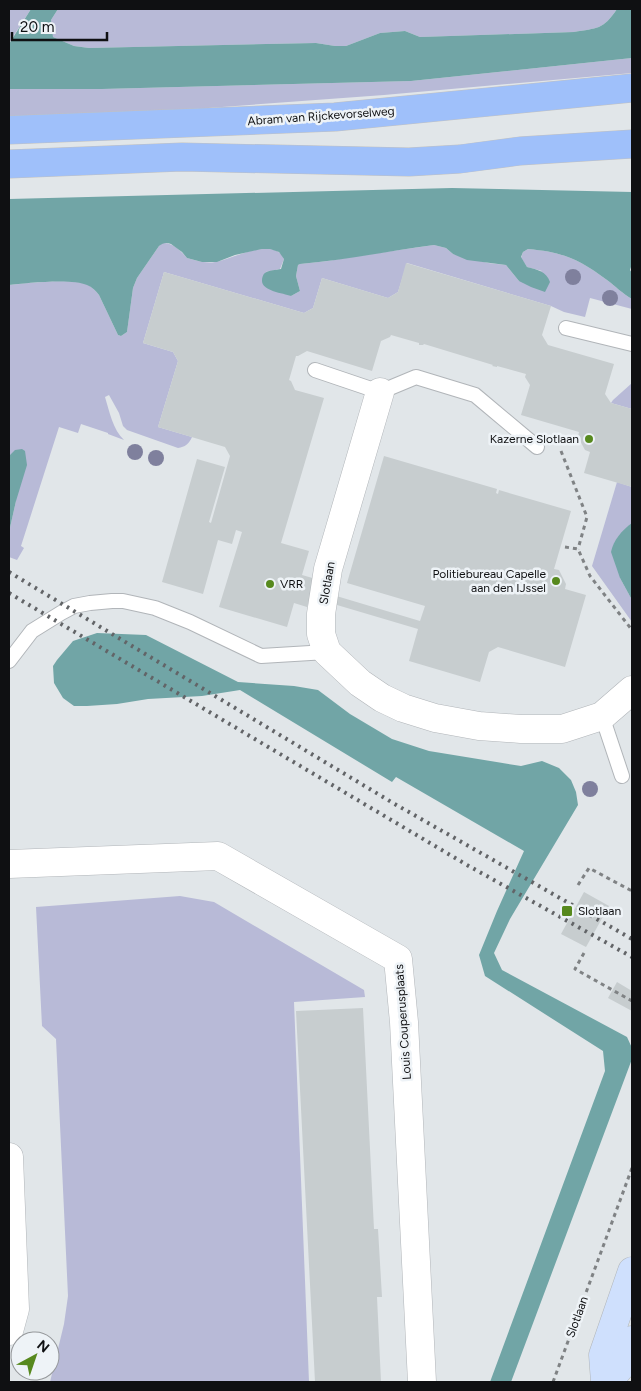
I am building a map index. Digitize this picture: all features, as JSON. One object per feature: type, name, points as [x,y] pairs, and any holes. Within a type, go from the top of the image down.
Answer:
[{"type":"main road","name":"Abram van Rijckevorselweg","points":[[9,130],[335,118],[632,88]]},
{"type":"main road","points":[[9,164],[182,157],[409,162],[460,159],[520,151],[632,144]]},
{"type":"street","name":"Slotlaan","points":[[327,652],[321,634],[321,614],[328,569],[380,392]]},
{"type":"street","points":[[327,652],[360,683],[382,698],[403,708],[435,718],[479,726],[562,729],[602,716],[632,690]]},
{"type":"street","name":"Louis Couperusplaats","points":[[9,864],[218,856],[398,959],[404,1022],[422,1382]]},
{"type":"street","points":[[9,1157],[14,1309],[9,1331]]},
{"type":"street","points":[[607,1382],[603,1355],[632,1271]]},
{"type":"street","points":[[607,1382],[623,1364],[632,1340]]},
{"type":"lane","points":[[566,328],[632,344]]},
{"type":"lane","points":[[315,370],[380,392],[416,377],[475,396],[536,446]]},
{"type":"lane","points":[[9,661],[32,631],[74,606],[112,600],[123,600],[155,608],[190,622],[261,656],[327,652]]},
{"type":"lane","points":[[602,716],[622,776]]},
{"type":"path","points":[[560,450],[587,517],[578,549],[590,576],[632,630]]},
{"type":"path","points":[[565,547],[578,549]]},
{"type":"path","points":[[578,885],[589,868],[632,891]]},
{"type":"path","points":[[584,953],[575,968],[632,1001]]},
{"type":"path","name":"Slotlaan","points":[[553,1382],[632,1168]]},
{"type":"shaded area","points":[[9,9],[31,9],[9,43]]},
{"type":"shaded area","points":[[31,9],[58,9],[51,20],[53,37],[74,46],[89,48],[316,43],[346,46],[380,33],[405,31],[420,37],[574,32],[599,27],[608,21],[617,9],[632,9],[632,58],[411,81],[102,89],[9,89],[9,44]]},
{"type":"shaded area","points":[[58,9],[617,9],[608,21],[599,27],[574,32],[420,37],[405,31],[380,33],[346,46],[316,43],[89,48],[74,46],[53,37],[51,20]]},
{"type":"shaded area","points":[[632,58],[632,73],[384,95],[73,118],[9,120],[9,89],[102,89],[411,81]]},
{"type":"shaded area","points":[[452,188],[632,192],[632,264],[630,270],[632,273],[632,299],[588,267],[570,258],[551,252],[528,249],[523,252],[521,257],[527,267],[546,275],[550,282],[545,292],[519,281],[506,265],[467,260],[453,254],[446,248],[434,245],[300,264],[298,265],[296,276],[300,291],[291,296],[278,293],[265,287],[263,284],[262,278],[264,274],[281,269],[284,259],[279,252],[262,249],[235,255],[217,262],[202,262],[187,258],[171,244],[163,244],[159,246],[137,278],[133,288],[127,332],[121,336],[118,335],[99,295],[87,285],[60,281],[9,285],[9,199]]},
{"type":"shaded area","points":[[162,243],[173,245],[187,258],[201,262],[215,262],[252,251],[272,249],[279,252],[284,259],[280,269],[266,272],[291,296],[300,291],[296,276],[298,265],[300,264],[434,245],[446,248],[453,254],[488,263],[506,265],[519,281],[542,271],[527,267],[521,258],[523,252],[528,249],[540,250],[570,258],[588,267],[632,299],[632,309],[590,298],[585,317],[407,263],[398,292],[388,298],[322,278],[313,308],[304,313],[164,272],[143,343],[173,352],[178,361],[158,427],[192,437],[191,439],[186,445],[178,448],[127,430],[123,426],[119,413],[109,395],[105,397],[114,425],[124,440],[81,424],[78,433],[59,427],[21,546],[24,548],[17,560],[9,557],[9,532],[16,501],[10,454],[9,456],[9,285],[61,281],[87,284],[99,295],[118,335],[121,336],[127,332],[133,288],[137,278]]},
{"type":"shaded area","points":[[632,383],[632,409],[611,403],[613,400]]},
{"type":"shaded area","points":[[22,449],[25,451],[27,465],[9,532],[9,456],[15,450]]},
{"type":"shaded area","points":[[617,482],[632,487],[632,523],[620,578],[632,600],[632,622],[592,566]]},
{"type":"shaded area","points":[[632,523],[632,600],[620,578],[611,552],[618,536]]},
{"type":"shaded area","points":[[97,633],[146,635],[238,682],[294,686],[318,690],[350,714],[392,739],[429,751],[521,766],[542,761],[559,768],[571,780],[576,792],[578,805],[510,919],[494,953],[502,970],[627,1037],[632,1048],[632,1059],[511,1382],[490,1382],[605,1071],[603,1051],[485,976],[479,955],[524,851],[396,777],[392,782],[240,690],[202,696],[74,706],[63,698],[54,683],[53,666],[73,641]]},
{"type":"shaded area","points":[[180,896],[214,902],[364,990],[365,997],[294,1002],[309,1382],[50,1382],[60,1381],[60,1341],[68,1296],[56,1039],[42,1026],[36,907]]},
{"type":"building","points":[[406,263],[551,306],[542,335],[548,345],[614,364],[605,394],[611,403],[632,409],[632,487],[584,473],[590,452],[585,450],[578,437],[579,432],[521,415],[530,385],[525,377],[526,374],[492,366],[424,344],[419,345],[419,343],[391,335],[381,341],[372,371],[307,351],[296,356],[289,380],[295,390],[324,398],[281,543],[309,551],[302,575],[316,579],[313,589],[420,621],[425,606],[347,583],[384,456],[497,489],[496,493],[498,494],[499,490],[571,511],[554,569],[559,570],[566,584],[565,589],[586,595],[565,667],[498,647],[489,652],[480,682],[409,661],[418,629],[310,597],[307,607],[294,603],[287,627],[219,607],[242,532],[236,530],[232,544],[218,540],[203,594],[162,582],[197,459],[225,467],[209,522],[211,523],[230,456],[225,447],[158,427],[178,361],[173,352],[143,343],[164,272],[304,313],[313,308],[322,278],[388,298],[398,292]]},
{"type":"building","points":[[584,892],[609,906],[586,947],[561,934]]},
{"type":"building","points":[[617,982],[632,991],[632,1011],[608,998]]},
{"type":"building","points":[[363,1008],[374,1229],[378,1229],[382,1297],[377,1297],[381,1382],[315,1382],[296,1011]]},
{"type":"railway","points":[[9,572],[393,803],[632,939]]},
{"type":"railway","points":[[9,593],[467,865],[632,957]]},
{"type":"place","name":"Kazerne Slotlaan","points":[[589,439]]},
{"type":"place","name":"Politiebureau Capelle aan den IJssel","points":[[556,581]]},
{"type":"place","name":"VRR","points":[[270,584]]},
{"type":"place","name":"Slotlaan","points":[[567,911]]}]
